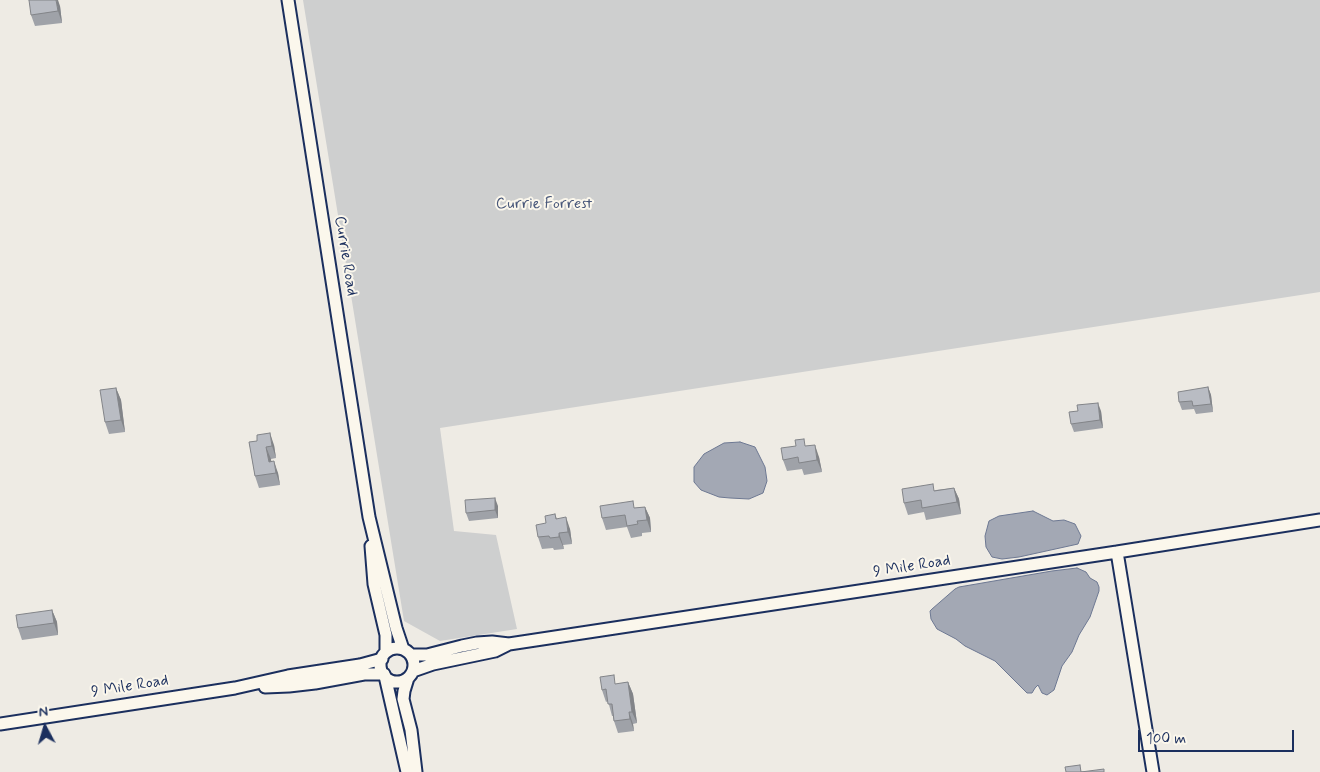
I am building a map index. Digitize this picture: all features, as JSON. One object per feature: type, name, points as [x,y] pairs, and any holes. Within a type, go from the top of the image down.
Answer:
[{"type":"street","name":"Currie Road","points":[[288,0],[369,517],[374,584],[386,635],[384,656]]},
{"type":"street","name":"Currie Road","points":[[369,517],[396,628],[407,652]]},
{"type":"street","name":"9 Mile Road","points":[[407,652],[427,655],[485,642],[509,644],[1320,520]]},
{"type":"street","points":[[1117,552],[1154,772]]},
{"type":"street","name":"9 Mile Road","points":[[410,674],[433,664],[495,651],[509,644]]},
{"type":"street","points":[[406,772],[381,667],[384,656],[394,648],[407,652],[414,665],[404,691],[403,699],[411,730],[416,772]]},
{"type":"street","name":"9 Mile Road","points":[[0,724],[235,688],[288,676],[360,664],[384,656]]},
{"type":"street","name":"9 Mile Road","points":[[235,688],[289,686],[364,674],[384,675]]},
{"type":"street","points":[[384,675],[390,680],[396,681],[402,680],[410,674]]},
{"type":"green space","name":"Currie Forrest","points":[[303,0],[1320,0],[1320,292],[440,428],[454,531],[496,535],[517,629],[440,641],[404,621]]},
{"type":"shaded area","points":[[740,442],[755,447],[765,467],[767,481],[763,493],[749,499],[719,497],[701,490],[694,482],[694,467],[704,454],[724,443]]},
{"type":"shaded area","points":[[1033,511],[1053,521],[1064,520],[1075,524],[1081,536],[1078,544],[1019,557],[1002,559],[992,557],[986,547],[985,536],[989,521],[999,516]]},
{"type":"shaded area","points":[[1077,568],[1086,572],[1090,578],[1097,582],[1099,591],[1090,617],[1079,635],[1072,652],[1062,666],[1054,690],[1047,695],[1042,693],[1038,685],[1032,693],[1027,693],[995,661],[937,629],[931,619],[930,611],[959,587]]},
{"type":"building","points":[[29,0],[56,0],[58,11],[31,15]]},
{"type":"building","points":[[1208,387],[1211,404],[1193,406],[1192,401],[1179,402],[1178,392]]},
{"type":"building","points":[[116,388],[121,420],[105,422],[100,390]]},
{"type":"building","points":[[1098,403],[1100,420],[1071,424],[1069,412],[1078,411],[1077,405]]},
{"type":"building","points":[[270,433],[272,446],[266,447],[269,462],[274,461],[276,473],[255,476],[249,442],[257,441],[257,435]]},
{"type":"building","points":[[804,439],[805,446],[815,445],[817,460],[799,463],[798,457],[783,460],[781,448],[796,446],[795,440]]},
{"type":"building","points":[[933,484],[934,491],[954,488],[957,502],[922,508],[921,500],[904,503],[902,489]]},
{"type":"building","points":[[495,498],[495,510],[466,513],[465,500]]},
{"type":"building","points":[[633,501],[634,508],[645,507],[647,520],[637,521],[638,524],[627,526],[625,515],[602,518],[600,506]]},
{"type":"building","points":[[555,514],[556,519],[566,517],[568,532],[559,533],[559,537],[538,537],[536,525],[546,523],[545,516]]},
{"type":"building","points":[[52,610],[54,623],[18,628],[16,615]]},
{"type":"building","points":[[614,675],[615,684],[628,682],[632,712],[629,712],[630,719],[614,721],[612,704],[608,704],[606,689],[602,690],[600,677]]},
{"type":"building","points":[[1080,765],[1081,772],[1066,772],[1065,767]]},
{"type":"building","points":[[1104,769],[1104,772],[1081,772]]}]
